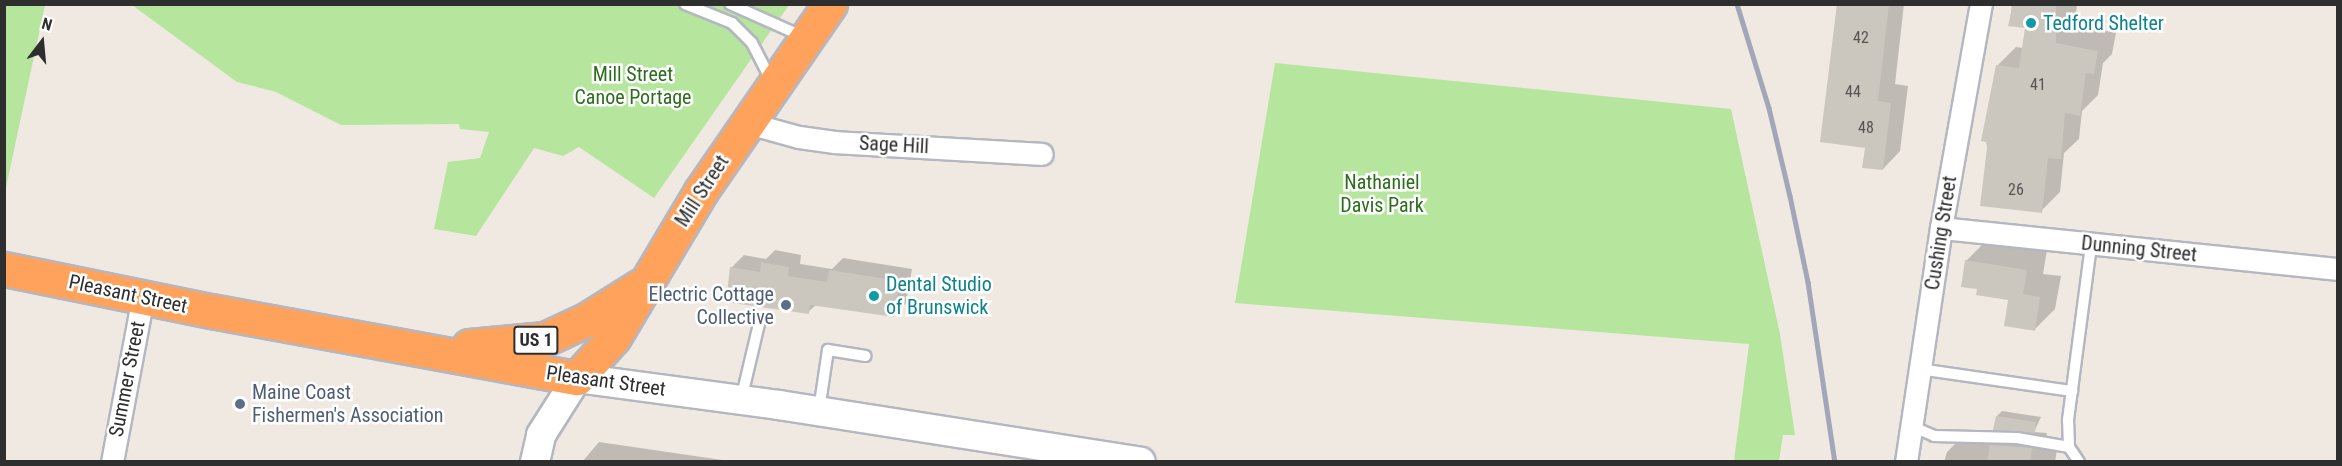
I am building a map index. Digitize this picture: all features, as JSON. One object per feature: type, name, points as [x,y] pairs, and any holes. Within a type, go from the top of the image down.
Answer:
[{"type":"highway","name":"Mill Street","points":[[577,378],[614,337],[644,283],[748,123],[830,4]]},
{"type":"highway","name":"Pleasant Street","points":[[4,269],[414,350],[577,378]]},
{"type":"highway","name":"US 1","points":[[414,350],[545,339],[586,320],[644,283]]},
{"type":"main road","name":"Pleasant Street","points":[[577,378],[819,411],[1141,462]]},
{"type":"main road","points":[[535,462],[541,435],[577,378]]},
{"type":"street","name":"Cushing Street","points":[[1906,462],[1941,228],[1981,4]]},
{"type":"street","name":"Sage Hill","points":[[748,123],[836,141],[1042,154]]},
{"type":"street","name":"Dunning Street","points":[[1941,228],[2337,269]]},
{"type":"street","name":"Summer Street","points":[[112,462],[143,297]]},
{"type":"lane","points":[[685,4],[732,23],[752,43],[774,86]]},
{"type":"lane","points":[[730,4],[806,38]]},
{"type":"lane","points":[[2079,462],[2069,447],[2072,391],[2091,244]]},
{"type":"lane","points":[[741,400],[759,324]]},
{"type":"lane","points":[[819,411],[828,350],[866,356]]},
{"type":"lane","points":[[1919,369],[2072,391]]},
{"type":"lane","points":[[1911,426],[1934,436],[2017,438],[2069,447]]},
{"type":"green space","points":[[4,5],[45,5],[5,192]]},
{"type":"green space","name":"Mill Street Canoe Portage","points":[[132,5],[789,5],[654,198],[579,147],[563,156],[534,148],[476,236],[434,229],[448,162],[480,158],[489,132],[460,129],[459,124],[341,125],[276,92],[237,82]]},
{"type":"green space","name":"Nathaniel Davis Park","points":[[1275,63],[1731,109],[1780,334],[1795,435],[1783,435],[1779,461],[1734,461],[1749,344],[1235,303]]},
{"type":"building","points":[[1837,4],[1889,4],[1878,101],[1891,103],[1883,170],[1862,168],[1865,148],[1820,142]]},
{"type":"building","points":[[2013,4],[2056,4],[2056,43],[2098,51],[2094,74],[2086,73],[2080,116],[2065,113],[2061,159],[2048,158],[2042,213],[1980,206],[1987,148],[1986,142],[1981,141],[1996,65],[2019,68],[2025,28],[2008,26]]},
{"type":"building","points":[[1965,260],[2027,270],[2023,294],[2040,297],[2035,331],[2004,326],[2008,300],[1976,295],[1977,289],[1961,287]]},
{"type":"building","points":[[761,262],[789,267],[788,276],[827,282],[829,270],[900,281],[894,317],[810,305],[809,314],[726,302],[730,267],[760,272]]},
{"type":"building","points":[[1996,416],[2036,422],[2035,433],[1993,430]]},
{"type":"building","points":[[1990,445],[2032,448],[2030,462],[1987,462]]},
{"type":"railway","points":[[1737,4],[1769,108],[1790,196],[1808,282],[1835,462]]},
{"type":"place","name":"Tedford Shelter","points":[[2031,23]]},
{"type":"place","name":"Dental Studio of Brunswick","points":[[874,296]]},
{"type":"place","name":"Electric Cottage Collective","points":[[786,305]]},
{"type":"place","name":"Maine Coast Fishermen's Association","points":[[240,404]]}]
